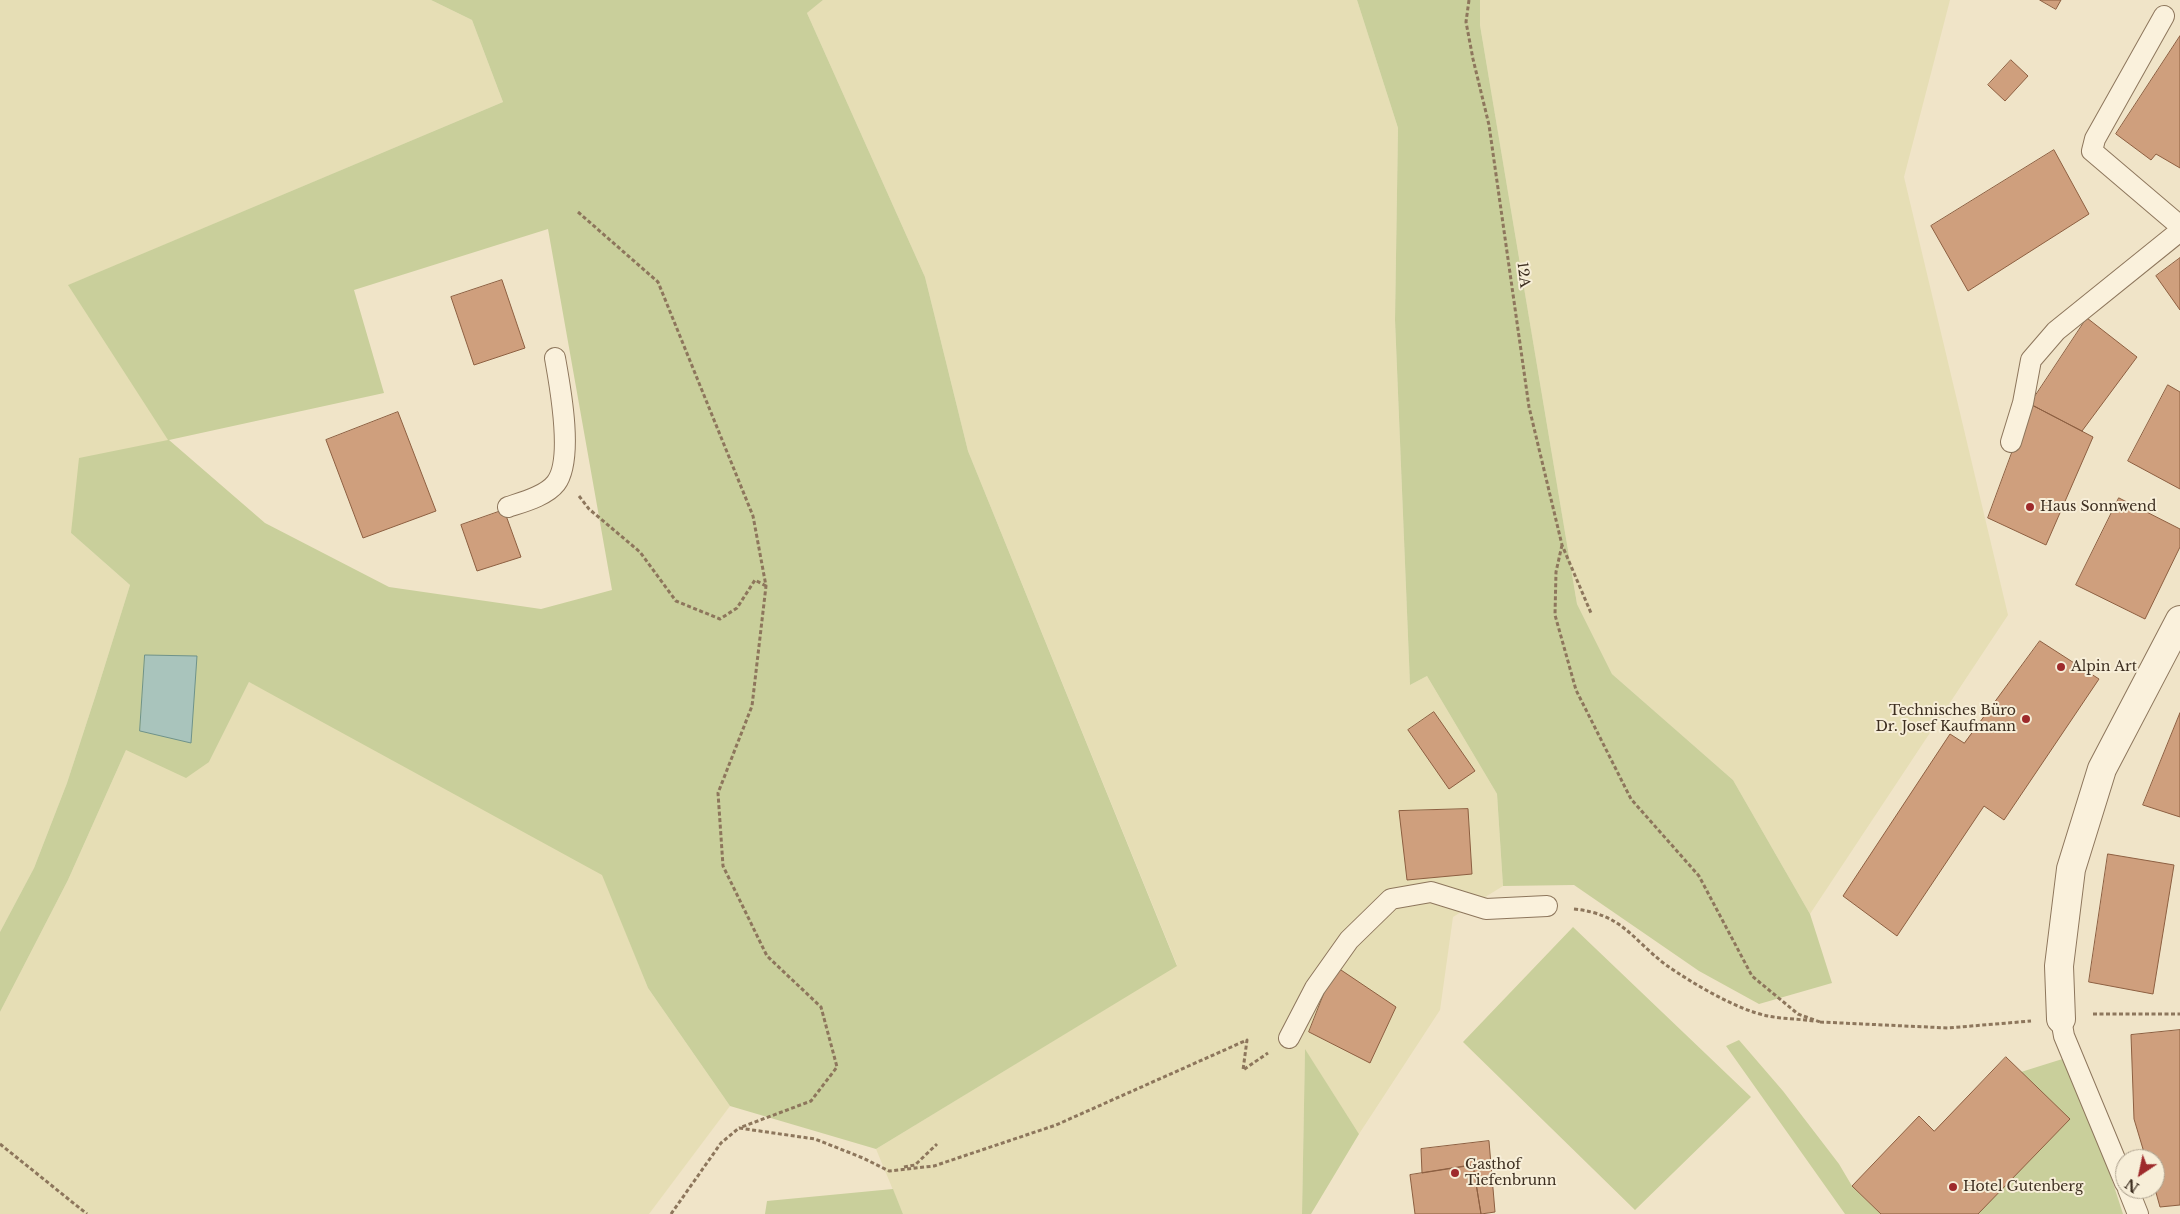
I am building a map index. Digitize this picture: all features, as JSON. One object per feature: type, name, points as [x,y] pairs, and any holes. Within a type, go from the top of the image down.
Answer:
[{"type":"street","points":[[2061,1016],[2058,966],[2070,869],[2102,769],[2180,620]]},
{"type":"lane","points":[[2164,16],[2095,139],[2092,151],[2180,226]]},
{"type":"lane","points":[[2012,442],[2023,403],[2031,360],[2044,343],[2056,331],[2180,231]]},
{"type":"lane","points":[[508,507],[542,493],[555,484],[562,472],[565,436],[562,399],[555,358]]},
{"type":"lane","points":[[1289,1038],[1315,988],[1349,940],[1391,899],[1431,892],[1486,908],[1547,906]]},
{"type":"lane","points":[[2061,1016],[2064,1036],[2115,1159]]},
{"type":"lane","points":[[2132,1199],[2138,1214]]},
{"type":"path","name":"12A","points":[[1467,0],[1466,22],[1489,125],[1529,407],[1562,545],[1591,613]]},
{"type":"path","points":[[578,212],[658,282],[753,516],[766,586],[752,706],[718,793],[723,866],[767,956],[821,1007],[837,1067],[812,1101],[739,1128],[721,1143],[671,1214]]},
{"type":"path","points":[[562,472],[589,509],[640,552],[676,601],[720,619],[737,608],[755,580],[766,586]]},
{"type":"path","points":[[1562,545],[1556,572],[1555,615],[1576,690],[1631,799],[1699,876],[1752,976],[1798,1014],[1820,1022]]},
{"type":"path","points":[[1547,906],[1593,911],[1622,925],[1667,965],[1728,1002],[1767,1016],[1820,1022],[1948,1028],[2061,1016],[2180,1014]]},
{"type":"path","points":[[739,1128],[815,1139],[863,1158],[889,1171],[934,1166],[1056,1125],[1247,1040],[1243,1070],[1289,1038]]},
{"type":"path","points":[[0,1144],[87,1214]]},
{"type":"path","points":[[889,1171],[915,1165],[937,1144]]},
{"type":"shaded area","points":[[0,0],[431,0],[472,20],[503,102],[69,285],[169,440],[71,533],[130,585],[67,783],[34,868],[0,932]]},
{"type":"shaded area","points":[[823,0],[1357,0],[1398,128],[1395,320],[1410,685],[1427,676],[1497,794],[1503,886],[1453,917],[1440,1010],[1359,1134],[1305,1050],[1302,1214],[903,1214],[876,1149],[1177,965],[968,451],[925,277],[807,13]]},
{"type":"shaded area","points":[[1480,0],[1950,0],[1904,177],[2008,615],[1810,914],[1733,780],[1612,674],[1577,604],[1480,25]]},
{"type":"shaded area","points":[[249,682],[597,860],[648,988],[730,1106],[649,1214],[0,1214],[0,1012],[68,880],[126,750],[209,762]]},
{"type":"green space","points":[[431,0],[823,0],[807,13],[925,277],[968,451],[1177,966],[876,1149],[730,1106],[648,988],[602,875],[249,682],[209,762],[186,778],[126,750],[68,880],[0,1012],[0,932],[34,868],[67,783],[130,585],[71,533],[79,458],[168,440],[68,285],[503,102],[472,20]],"holes":[[[548,229],[612,590],[541,609],[389,587],[265,523],[169,440],[384,393],[354,290]]]},
{"type":"green space","points":[[1357,0],[1480,0],[1480,25],[1577,604],[1612,674],[1733,780],[1810,914],[1832,983],[1759,1004],[1699,971],[1574,885],[1503,886],[1497,794],[1427,676],[1410,685],[1395,320],[1398,128]]},
{"type":"green space","points":[[1573,927],[1751,1097],[1635,1210],[1463,1042]]},
{"type":"green space","points":[[1739,1040],[1783,1091],[1839,1164],[1852,1186],[1881,1214],[1845,1214],[1726,1046]]},
{"type":"green space","points":[[1305,1049],[1359,1134],[1311,1214],[1302,1214]]},
{"type":"green space","points":[[2072,1056],[2115,1189],[2115,1199],[2118,1199],[2123,1214],[1978,1214],[2021,1072]]},
{"type":"green space","points":[[893,1189],[903,1214],[765,1214],[767,1201]]},
{"type":"water","points":[[145,655],[197,656],[191,743],[140,731]]},
{"type":"building","points":[[2040,0],[2061,0],[2056,9]]},
{"type":"building","points":[[2180,36],[2180,168],[2156,154],[2151,160],[2116,134]]},
{"type":"building","points":[[2011,60],[2028,76],[2005,101],[1988,85]]},
{"type":"building","points":[[2054,150],[2089,214],[1968,291],[1931,226]]},
{"type":"building","points":[[2180,258],[2180,310],[2156,276]]},
{"type":"building","points":[[502,280],[525,348],[474,365],[451,297]]},
{"type":"building","points":[[2087,318],[2137,357],[2082,431],[2030,404]]},
{"type":"building","points":[[2168,385],[2180,392],[2180,489],[2128,461]]},
{"type":"building","points":[[2030,404],[2093,437],[2046,545],[1988,518]]},
{"type":"building","points":[[398,412],[436,511],[363,538],[326,440]]},
{"type":"building","points":[[2119,498],[2180,529],[2180,547],[2145,619],[2076,585]]},
{"type":"building","points":[[504,510],[521,557],[477,571],[461,525]]},
{"type":"building","points":[[2040,641],[2099,679],[2004,820],[1984,806],[1897,936],[1843,896],[1950,734],[1964,743]]},
{"type":"building","points":[[1434,712],[1475,771],[1449,789],[1408,730]]},
{"type":"building","points":[[2180,713],[2180,817],[2143,805]]},
{"type":"building","points":[[1468,809],[1472,874],[1407,880],[1399,811]]},
{"type":"building","points":[[2108,854],[2174,865],[2153,994],[2089,982]]},
{"type":"building","points":[[1335,966],[1396,1007],[1370,1063],[1309,1032]]},
{"type":"building","points":[[2180,1030],[2180,1205],[2160,1207],[2158,1199],[2165,1199],[2165,1149],[2143,1149],[2134,1119],[2131,1035]]},
{"type":"building","points":[[2006,1057],[2070,1119],[1978,1214],[1881,1214],[1852,1186],[1919,1116],[1934,1131]]},
{"type":"building","points":[[1489,1141],[1495,1212],[1481,1214],[1473,1165],[1422,1173],[1421,1149]]},
{"type":"building","points":[[1473,1165],[1481,1214],[1415,1214],[1410,1175]]},
{"type":"place","name":"Haus Sonnwend","points":[[2030,507]]},
{"type":"place","name":"Alpin Art","points":[[2061,667]]},
{"type":"place","name":"Technisches Büro Dr. Josef Kaufmann","points":[[2026,719]]},
{"type":"place","name":"Gasthof Tiefenbrunn","points":[[1455,1173]]},
{"type":"place","name":"Hotel Gutenberg","points":[[1953,1187]]}]
